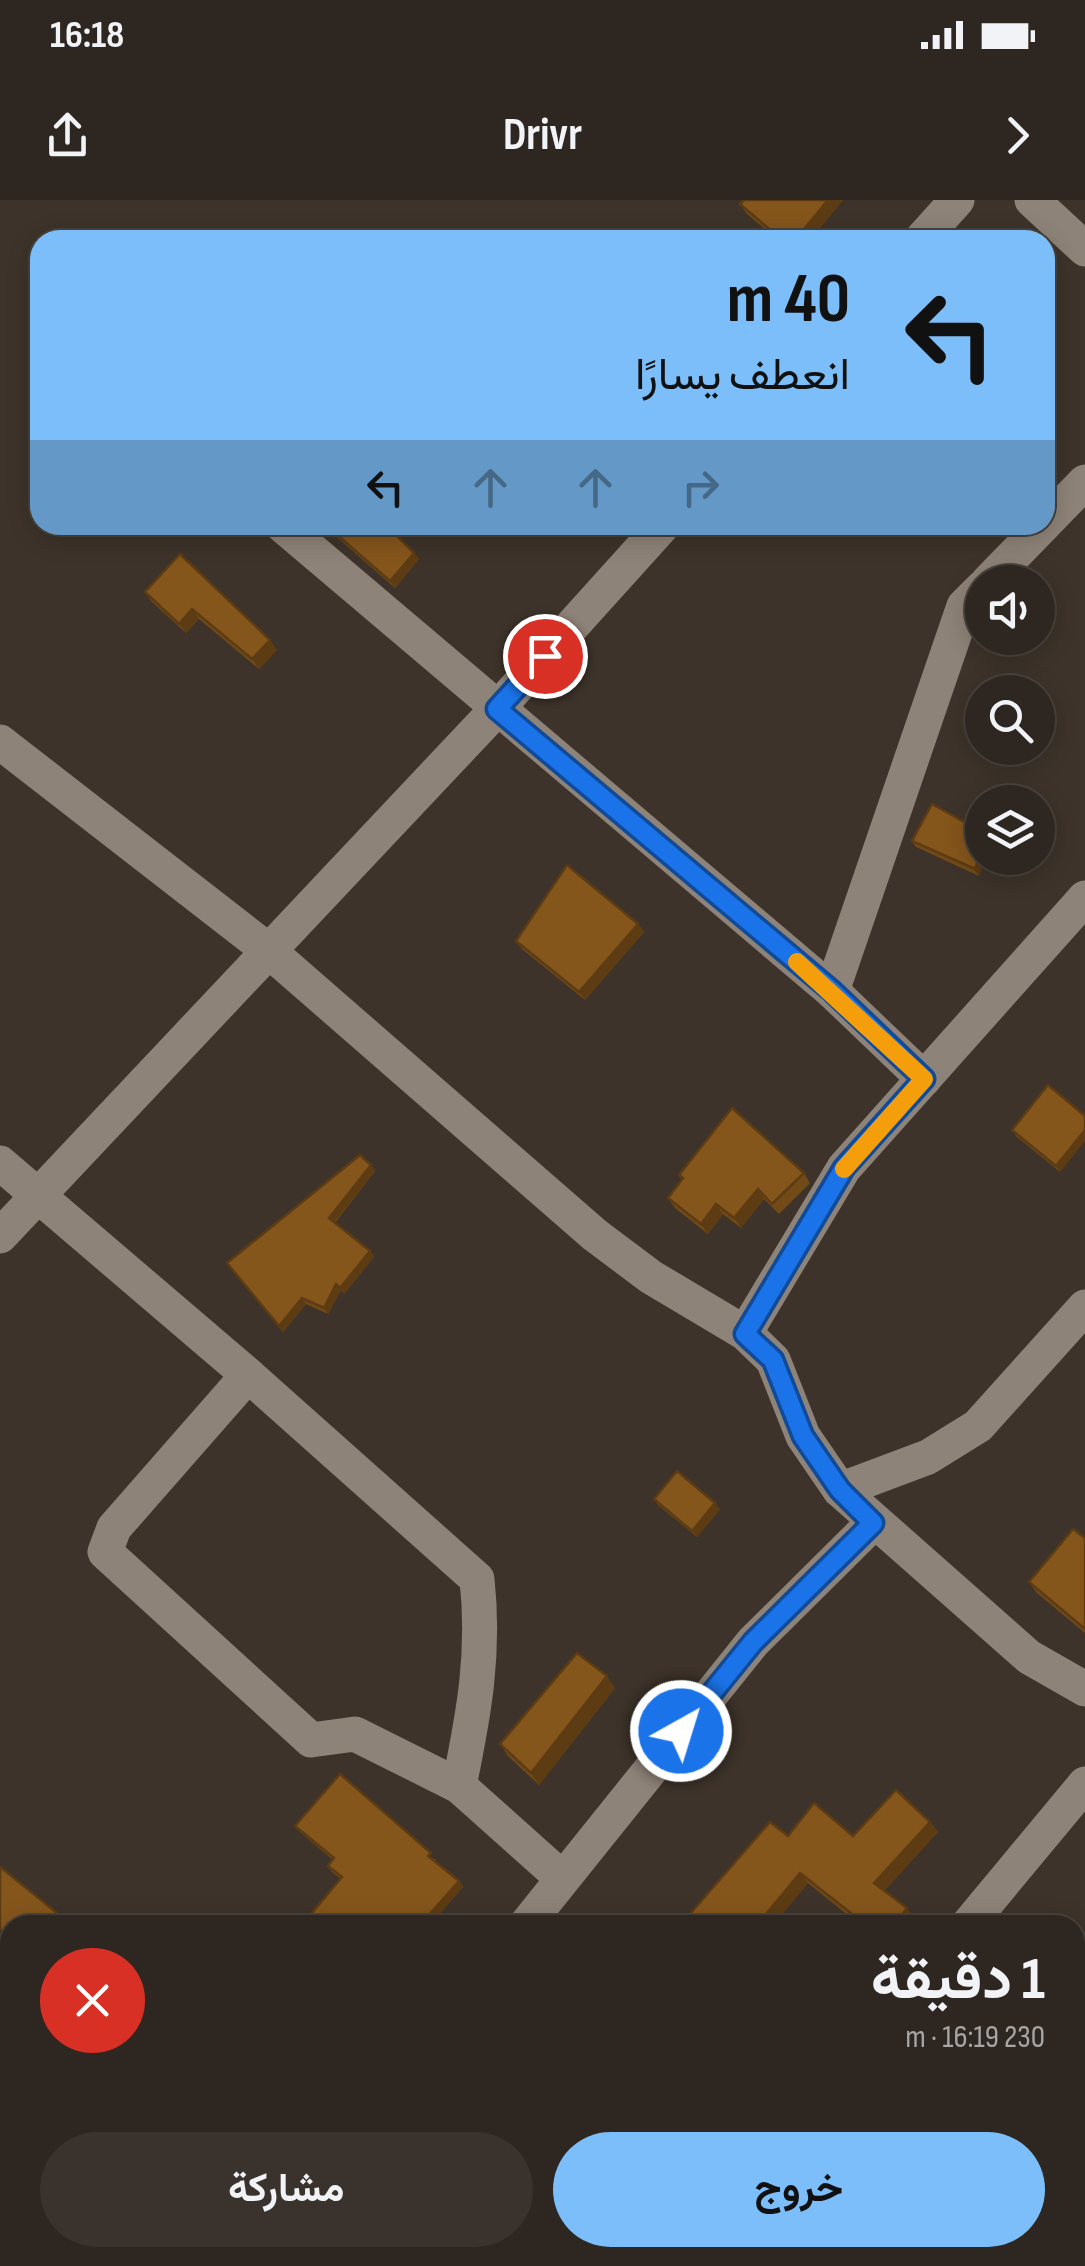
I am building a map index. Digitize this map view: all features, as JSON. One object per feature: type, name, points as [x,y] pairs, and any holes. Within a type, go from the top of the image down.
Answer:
[{"type":"street","points":[[930,230],[957,200]]},
{"type":"street","points":[[1032,200],[1085,249]]},
{"type":"street","points":[[1055,513],[1085,482]]},
{"type":"street","points":[[294,535],[832,991],[924,1079]]},
{"type":"street","points":[[0,1236],[497,709],[654,535]]},
{"type":"street","points":[[1004,565],[1034,535]]},
{"type":"street","points":[[832,991],[965,605]]},
{"type":"street","points":[[0,742],[269,950],[595,1235],[651,1277],[745,1334],[773,1360],[803,1436],[840,1490],[1029,1657],[1085,1689]]},
{"type":"street","points":[[745,1334],[844,1168],[1085,898]]},
{"type":"street","points":[[0,1163],[248,1375],[477,1579],[483,1637],[476,1702],[459,1786]]},
{"type":"street","points":[[840,1490],[928,1456],[978,1426],[1085,1307]]},
{"type":"street","points":[[248,1375],[114,1528],[106,1552],[311,1740],[355,1734],[459,1786],[562,1878]]},
{"type":"street","points":[[534,1915],[753,1642],[873,1523]]},
{"type":"street","points":[[976,1915],[1085,1784]]},
{"type":"building","points":[[744,200],[828,200],[803,230],[770,230],[740,204]]},
{"type":"building","points":[[337,535],[396,535],[414,553],[390,581]]},
{"type":"building","points":[[180,554],[270,640],[252,659],[192,609],[179,624],[145,592]]},
{"type":"building","points":[[932,804],[965,822],[965,865],[912,841]]},
{"type":"building","points":[[567,865],[638,924],[579,992],[516,941]]},
{"type":"building","points":[[1048,1085],[1085,1116],[1085,1130],[1056,1166],[1012,1130]]},
{"type":"building","points":[[732,1108],[804,1173],[772,1204],[758,1189],[734,1218],[716,1204],[701,1224],[668,1198],[683,1178],[679,1175]]},
{"type":"building","points":[[360,1155],[371,1165],[329,1218],[370,1251],[340,1288],[336,1284],[324,1308],[302,1298],[279,1326],[227,1263]]},
{"type":"building","points":[[677,1471],[715,1503],[692,1531],[654,1499]]},
{"type":"building","points":[[1073,1529],[1085,1538],[1085,1629],[1029,1582]]},
{"type":"building","points":[[577,1653],[607,1676],[531,1773],[500,1744]]},
{"type":"building","points":[[340,1774],[459,1881],[429,1915],[312,1915],[342,1877],[328,1866],[334,1858],[295,1826]]},
{"type":"building","points":[[896,1790],[930,1822],[874,1883],[907,1908],[902,1915],[853,1915],[800,1873],[765,1915],[690,1914],[770,1822],[788,1836],[814,1803],[853,1836]]},
{"type":"building","points":[[0,1867],[60,1915],[0,1915]]},
{"type":"slow traffic","points":[[797,962],[924,1079],[844,1169]]},
{"type":"route","points":[[545,656],[497,709],[832,991],[924,1079],[844,1168],[745,1334],[773,1360],[803,1436],[840,1490],[873,1523],[753,1642],[681,1731]]}]
